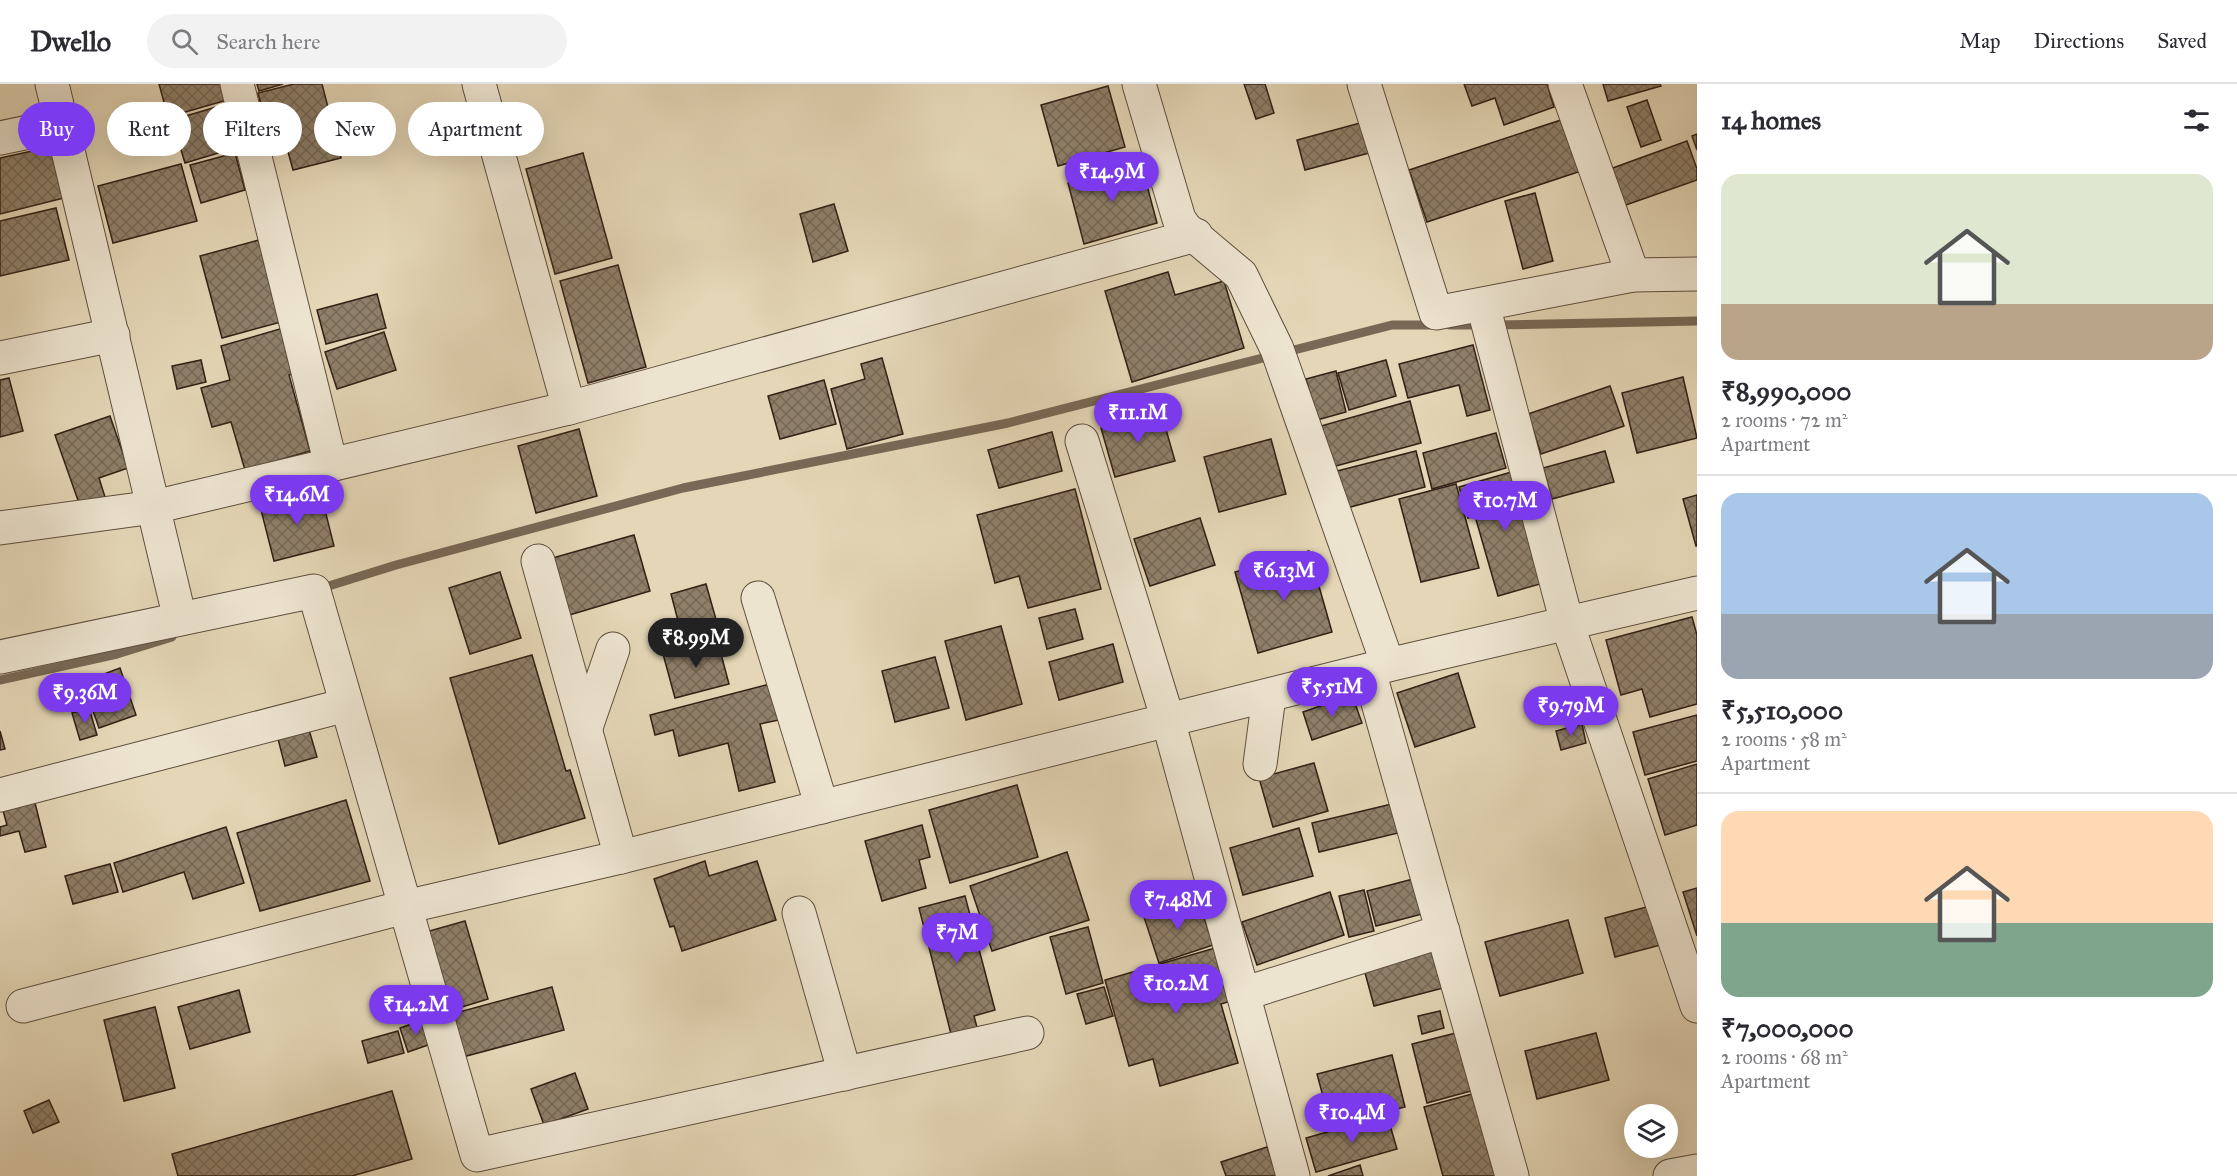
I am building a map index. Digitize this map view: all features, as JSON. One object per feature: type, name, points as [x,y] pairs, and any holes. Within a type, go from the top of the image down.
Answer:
[{"type":"street","points":[[52,84],[56,102]]},
{"type":"street","points":[[237,84],[331,465]]},
{"type":"street","points":[[479,84],[569,408]]},
{"type":"street","points":[[1139,84],[1179,219],[1185,228],[1241,275],[1280,359],[1379,668],[1443,931],[1512,1176]]},
{"type":"street","points":[[1364,84],[1436,313],[1486,318],[1633,275],[1697,274]]},
{"type":"street","points":[[1564,84],[1633,275]]},
{"type":"street","points":[[0,138],[18,134]]},
{"type":"street","points":[[69,156],[180,619]]},
{"type":"street","points":[[0,528],[154,507],[569,408],[1196,235]]},
{"type":"street","points":[[1486,318],[1567,623],[1697,1006]]},
{"type":"street","points":[[0,358],[112,335]]},
{"type":"street","points":[[1082,441],[1168,720],[1293,1176]]},
{"type":"street","points":[[538,561],[621,857]]},
{"type":"street","points":[[23,1006],[405,907],[621,857],[1379,668],[1697,593]]},
{"type":"street","points":[[758,598],[822,807]]},
{"type":"street","points":[[0,657],[180,619],[316,599],[477,1155],[1027,1033]]},
{"type":"street","points":[[585,730],[613,649]]},
{"type":"street","points":[[1260,764],[1269,696]]},
{"type":"street","points":[[0,795],[346,705]]},
{"type":"street","points":[[799,913],[845,1074]]},
{"type":"street","points":[[1243,994],[1443,931]]},
{"type":"street","points":[[1670,1176],[1697,1171]]},
{"type":"building","points":[[159,84],[222,84],[227,100],[203,102],[203,107],[191,110],[191,102],[164,102]]},
{"type":"building","points":[[257,84],[283,84],[259,91]]},
{"type":"building","points":[[294,84],[322,84],[327,102],[314,102],[314,156],[340,156],[341,158],[293,170],[289,156],[302,156],[302,102],[260,102],[258,93]]},
{"type":"building","points":[[1244,84],[1265,84],[1274,113],[1256,119]]},
{"type":"building","points":[[1464,84],[1547,84],[1554,107],[1504,125],[1495,98],[1472,106]]},
{"type":"building","points":[[1603,84],[1660,84],[1661,86],[1608,101]]},
{"type":"building","points":[[1108,86],[1125,147],[1058,166],[1041,105]]},
{"type":"building","points":[[1647,100],[1661,140],[1641,147],[1627,107]]},
{"type":"building","points":[[203,111],[203,156],[208,156],[185,163],[183,156],[191,156],[191,114]]},
{"type":"building","points":[[1567,118],[1584,170],[1427,222],[1409,170]]},
{"type":"building","points":[[1364,122],[1373,152],[1305,170],[1297,140]]},
{"type":"building","points":[[1697,134],[1697,150],[1692,136]]},
{"type":"building","points":[[1687,141],[1697,169],[1697,180],[1623,206],[1610,169]]},
{"type":"building","points":[[583,153],[612,258],[555,274],[526,169]]},
{"type":"building","points":[[18,154],[18,156],[53,156],[64,198],[0,214],[0,158]]},
{"type":"building","points":[[224,156],[236,156],[245,190],[201,203],[190,165]]},
{"type":"building","points":[[1141,163],[1157,223],[1084,244],[1068,183]]},
{"type":"building","points":[[181,164],[197,221],[113,243],[98,186]]},
{"type":"building","points":[[1535,193],[1553,261],[1523,269],[1505,201]]},
{"type":"building","points":[[834,204],[848,251],[813,262],[800,214]]},
{"type":"building","points":[[56,208],[69,260],[0,276],[0,221]]},
{"type":"building","points":[[259,240],[281,322],[222,338],[200,256]]},
{"type":"building","points":[[618,265],[646,367],[588,383],[560,281]]},
{"type":"building","points":[[1168,272],[1175,295],[1224,281],[1244,348],[1132,382],[1105,291]]},
{"type":"building","points":[[377,294],[386,328],[326,344],[317,310]]},
{"type":"building","points":[[287,327],[300,372],[289,375],[310,451],[245,470],[231,422],[212,427],[201,388],[230,380],[221,346]]},
{"type":"building","points":[[384,332],[396,370],[337,389],[325,352]]},
{"type":"building","points":[[1473,345],[1490,410],[1467,416],[1459,385],[1408,398],[1399,364]]},
{"type":"building","points":[[882,358],[903,434],[847,449],[831,389],[865,379],[861,364]]},
{"type":"building","points":[[201,360],[206,382],[177,389],[172,366]]},
{"type":"building","points":[[1386,360],[1396,396],[1349,410],[1338,373]]},
{"type":"building","points":[[1336,371],[1346,412],[1317,420],[1306,379]]},
{"type":"building","points":[[1683,377],[1697,438],[1637,453],[1622,393]]},
{"type":"building","points":[[9,378],[23,431],[0,437],[0,380]]},
{"type":"building","points":[[824,380],[836,424],[780,439],[768,396]]},
{"type":"building","points":[[1610,386],[1624,426],[1541,454],[1528,414]]},
{"type":"building","points":[[1410,401],[1421,443],[1332,467],[1321,426]]},
{"type":"building","points":[[1161,412],[1175,461],[1115,477],[1101,428]]},
{"type":"building","points":[[110,416],[128,468],[99,478],[105,497],[80,506],[55,435]]},
{"type":"building","points":[[579,429],[597,496],[536,513],[518,446]]},
{"type":"building","points":[[1052,432],[1062,471],[999,488],[988,450]]},
{"type":"building","points":[[1496,433],[1506,468],[1432,489],[1423,453]]},
{"type":"building","points":[[1271,439],[1286,494],[1219,512],[1204,457]]},
{"type":"building","points":[[1416,451],[1425,487],[1343,509],[1333,472]]},
{"type":"building","points":[[1605,451],[1614,482],[1552,499],[1543,468]]},
{"type":"building","points":[[1515,471],[1547,582],[1498,596],[1475,516],[1468,518],[1459,487]]},
{"type":"building","points":[[1456,484],[1479,568],[1421,582],[1399,499]]},
{"type":"building","points":[[1075,489],[1101,589],[1028,608],[1019,576],[995,583],[977,515]]},
{"type":"building","points":[[320,490],[334,546],[274,561],[260,506]]},
{"type":"building","points":[[1697,495],[1697,546],[1696,546],[1683,499]]},
{"type":"building","points":[[1200,518],[1215,565],[1150,586],[1134,539]]},
{"type":"building","points":[[634,535],[650,591],[566,616],[549,559]]},
{"type":"building","points":[[1309,551],[1332,632],[1258,653],[1235,572]]},
{"type":"building","points":[[500,572],[521,638],[470,654],[449,588]]},
{"type":"building","points":[[706,584],[717,623],[681,632],[671,594]]},
{"type":"building","points":[[1075,609],[1083,639],[1047,649],[1039,618]]},
{"type":"building","points":[[1692,617],[1697,635],[1697,704],[1650,717],[1642,689],[1621,695],[1606,640]]},
{"type":"building","points":[[1001,626],[1022,704],[966,720],[945,641]]},
{"type":"building","points":[[717,639],[729,684],[675,698],[663,654]]},
{"type":"building","points":[[1113,644],[1123,682],[1059,700],[1049,662]]},
{"type":"building","points":[[532,655],[566,771],[570,770],[585,818],[499,844],[450,678]]},
{"type":"building","points":[[935,657],[949,708],[895,722],[882,671]]},
{"type":"building","points":[[120,668],[136,715],[99,728],[83,682]]},
{"type":"building","points":[[1458,673],[1475,727],[1415,747],[1397,693]]},
{"type":"building","points":[[770,684],[779,720],[760,724],[775,782],[739,791],[728,743],[679,756],[673,730],[655,735],[650,715]]},
{"type":"building","points":[[1352,695],[1362,723],[1312,740],[1303,712]]},
{"type":"building","points":[[89,708],[97,735],[80,740],[72,713]]},
{"type":"building","points":[[1697,715],[1697,761],[1645,775],[1633,732]]},
{"type":"building","points":[[307,723],[317,757],[285,766],[276,731]]},
{"type":"building","points":[[1582,724],[1586,743],[1561,750],[1556,731]]},
{"type":"building","points":[[0,731],[5,749],[0,750]]},
{"type":"building","points":[[1314,763],[1328,811],[1273,827],[1259,778]]},
{"type":"building","points":[[1697,764],[1697,825],[1665,835],[1648,779]]},
{"type":"building","points":[[1017,785],[1038,857],[950,883],[929,810]]},
{"type":"building","points":[[33,795],[46,847],[25,852],[19,831],[0,836],[0,827],[7,825],[1,803]]},
{"type":"building","points":[[346,800],[370,881],[260,911],[237,833]]},
{"type":"building","points":[[1392,804],[1398,833],[1319,852],[1312,823]]},
{"type":"building","points":[[922,825],[930,857],[919,860],[926,888],[882,901],[865,841]]},
{"type":"building","points":[[226,827],[244,883],[193,899],[184,872],[123,892],[114,863]]},
{"type":"building","points":[[1299,828],[1313,876],[1243,895],[1230,848]]},
{"type":"building","points":[[1067,852],[1089,920],[992,951],[970,886]]},
{"type":"building","points":[[705,861],[709,876],[757,861],[776,920],[682,951],[674,926],[670,927],[654,879]]},
{"type":"building","points":[[110,864],[118,892],[73,904],[65,876]]},
{"type":"building","points":[[1417,878],[1426,913],[1376,926],[1367,891]]},
{"type":"building","points":[[1697,888],[1697,936],[1683,892]]},
{"type":"building","points":[[1364,890],[1374,931],[1349,937],[1339,896]]},
{"type":"building","points":[[1330,892],[1344,935],[1257,965],[1242,922]]},
{"type":"building","points":[[965,896],[995,1010],[974,1016],[978,1031],[952,1038],[919,908]]},
{"type":"building","points":[[1198,899],[1213,945],[1159,963],[1144,917]]},
{"type":"building","points":[[1658,904],[1668,943],[1615,957],[1605,918]]},
{"type":"building","points":[[1568,920],[1583,973],[1500,996],[1485,942]]},
{"type":"building","points":[[465,921],[488,999],[449,1011],[426,932]]},
{"type":"building","points":[[1088,927],[1103,983],[1066,994],[1050,937]]},
{"type":"building","points":[[1222,946],[1237,999],[1221,1004],[1238,1063],[1160,1086],[1153,1059],[1129,1066],[1105,980]]},
{"type":"building","points":[[1438,950],[1447,987],[1374,1006],[1364,969]]},
{"type":"building","points":[[552,987],[564,1030],[459,1058],[448,1015]]},
{"type":"building","points":[[1104,987],[1113,1016],[1086,1024],[1077,994]]},
{"type":"building","points":[[239,990],[250,1032],[190,1049],[178,1007]]},
{"type":"building","points":[[155,1007],[175,1088],[124,1101],[104,1020]]},
{"type":"building","points":[[1440,1011],[1444,1028],[1422,1034],[1418,1016]]},
{"type":"building","points":[[423,1020],[431,1044],[408,1052],[400,1028]]},
{"type":"building","points":[[398,1031],[404,1053],[368,1063],[362,1041]]},
{"type":"building","points":[[1456,1033],[1471,1091],[1427,1103],[1412,1044]]},
{"type":"building","points":[[1596,1033],[1609,1080],[1537,1099],[1525,1051]]},
{"type":"building","points":[[1392,1055],[1405,1107],[1331,1126],[1317,1074]]},
{"type":"building","points":[[575,1073],[588,1109],[544,1125],[531,1089]]},
{"type":"building","points":[[392,1091],[412,1159],[352,1176],[178,1176],[172,1154]]},
{"type":"building","points":[[1472,1094],[1495,1176],[1443,1176],[1424,1107]]},
{"type":"building","points":[[49,1100],[59,1122],[33,1133],[24,1111]]},
{"type":"building","points":[[1387,1115],[1397,1149],[1316,1172],[1306,1138]]},
{"type":"building","points":[[1267,1147],[1277,1176],[1226,1176],[1221,1162]]},
{"type":"building","points":[[1360,1165],[1363,1176],[1328,1176]]},
{"type":"waterway","points":[[1495,325],[1697,321]]},
{"type":"waterway","points":[[319,589],[396,565],[683,488],[1008,423],[1392,325],[1437,325]]},
{"type":"waterway","points":[[1450,325],[1482,325]]},
{"type":"waterway","points":[[0,680],[117,654],[172,637]]}]
